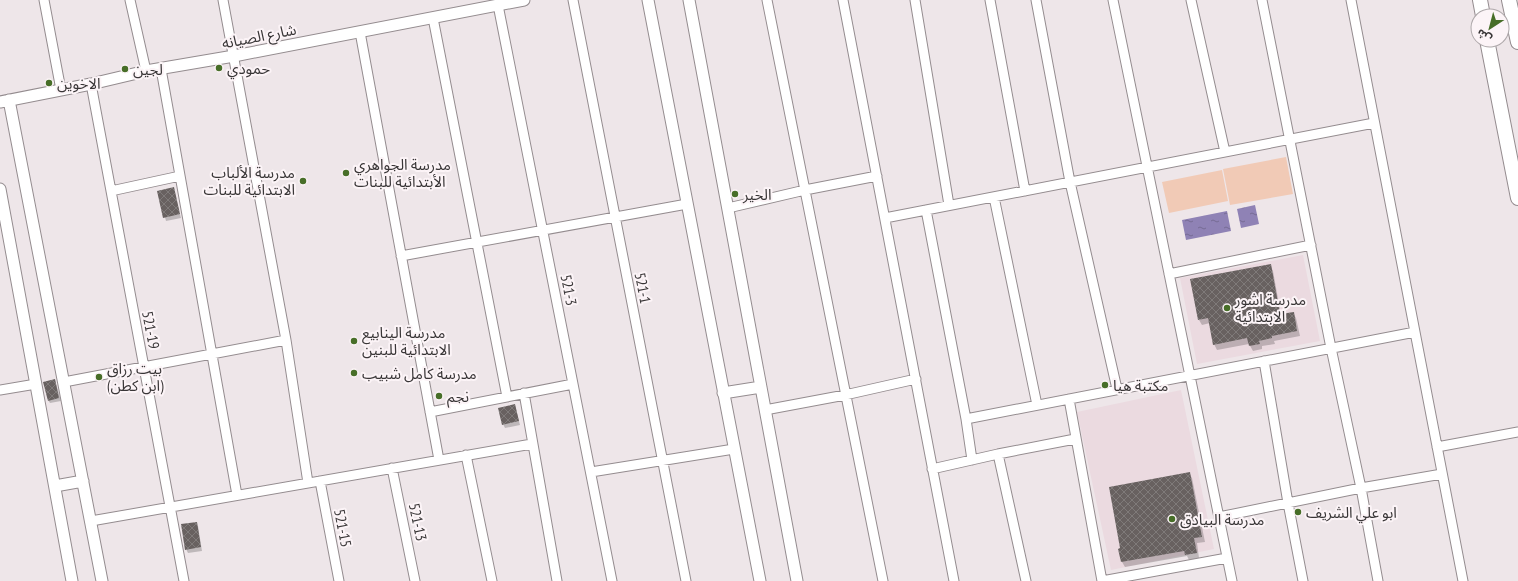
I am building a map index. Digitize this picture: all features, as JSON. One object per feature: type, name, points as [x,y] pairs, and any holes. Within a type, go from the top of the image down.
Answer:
[{"type":"main road","points":[[1510,0],[1518,42]]},
{"type":"main road","points":[[1489,48],[1518,198]]},
{"type":"street","points":[[44,0],[61,90]]},
{"type":"street","points":[[130,0],[146,71]]},
{"type":"street","points":[[223,0],[286,340],[308,483]]},
{"type":"street","name":"شارع الصيانه","points":[[5,101],[146,71],[234,56],[524,0]]},
{"type":"street","name":"521-1","points":[[573,0],[686,581]]},
{"type":"street","points":[[648,0],[760,581]]},
{"type":"street","points":[[689,0],[797,581]]},
{"type":"street","points":[[767,0],[882,581]]},
{"type":"street","points":[[843,0],[954,581]]},
{"type":"street","points":[[915,0],[949,205]]},
{"type":"street","points":[[990,0],[1025,191]]},
{"type":"street","points":[[1036,0],[1070,182],[1116,390]]},
{"type":"street","points":[[1113,0],[1232,581]]},
{"type":"street","points":[[1191,0],[1225,152]]},
{"type":"street","points":[[1262,0],[1331,348],[1362,488],[1378,581]]},
{"type":"street","points":[[1351,0],[1463,581]]},
{"type":"street","name":"521-3","points":[[498,5],[612,581]]},
{"type":"street","points":[[433,18],[508,397]]},
{"type":"street","points":[[360,32],[439,460]]},
{"type":"street","points":[[161,69],[237,495]]},
{"type":"street","name":"521-19","points":[[90,84],[184,581]]},
{"type":"street","points":[[5,101],[64,382],[102,581]]},
{"type":"street","points":[[885,218],[1374,122]]},
{"type":"street","points":[[111,191],[180,176]]},
{"type":"street","points":[[728,208],[805,190],[877,176]]},
{"type":"street","points":[[0,189],[72,581]]},
{"type":"street","points":[[994,197],[1037,405]]},
{"type":"street","points":[[401,256],[687,204]]},
{"type":"street","points":[[926,210],[966,419],[972,460]]},
{"type":"street","points":[[1169,274],[1311,245]]},
{"type":"street","points":[[966,419],[1415,332]]},
{"type":"street","points":[[64,382],[286,340]]},
{"type":"street","points":[[1264,361],[1303,581]]},
{"type":"street","points":[[765,410],[845,395],[916,379]]},
{"type":"street","points":[[0,390],[36,384]]},
{"type":"street","points":[[430,412],[573,384]]},
{"type":"street","points":[[724,393],[761,387]]},
{"type":"street","points":[[524,393],[557,581]]},
{"type":"street","points":[[1069,399],[1075,439],[1102,581],[1227,558]]},
{"type":"street","points":[[1437,448],[1518,432]]},
{"type":"street","points":[[932,469],[1075,439]]},
{"type":"street","points":[[91,521],[532,444]]},
{"type":"street","points":[[591,472],[734,449]]},
{"type":"street","points":[[998,454],[1026,581]]},
{"type":"street","points":[[466,455],[492,581]]},
{"type":"street","name":"521-13","points":[[392,468],[415,581]]},
{"type":"street","points":[[1219,517],[1362,488],[1442,474]]},
{"type":"street","points":[[55,486],[83,481]]},
{"type":"street","name":"521-15","points":[[320,481],[339,581]]},
{"type":"street","points":[[1155,571],[1158,581]]},
{"type":"shaded area","points":[[1286,157],[1293,194],[1230,205],[1223,169]]},
{"type":"shaded area","points":[[1222,170],[1228,201],[1169,213],[1162,182]]},
{"type":"shaded area","points":[[1303,255],[1320,341],[1197,364],[1180,278]]},
{"type":"shaded area","points":[[1181,390],[1214,549],[1111,570],[1077,412]]},
{"type":"water","points":[[1255,205],[1259,224],[1241,228],[1237,209]]},
{"type":"water","points":[[1227,211],[1231,231],[1186,240],[1182,220]]},
{"type":"building","points":[[174,187],[180,214],[163,218],[157,191]]},
{"type":"building","name":"مدرسة اشور الابتدائية","points":[[1271,264],[1280,314],[1294,312],[1297,331],[1272,336],[1272,338],[1259,341],[1260,344],[1249,346],[1247,338],[1213,345],[1208,318],[1198,320],[1190,279]]},
{"type":"building","points":[[55,379],[59,398],[48,401],[43,382]]},
{"type":"building","points":[[515,404],[519,421],[502,425],[498,408]]},
{"type":"building","name":"مدرسة البيادق","points":[[1190,472],[1202,537],[1194,538],[1197,553],[1185,555],[1184,551],[1121,562],[1118,549],[1120,548],[1109,487]]},
{"type":"building","points":[[197,522],[201,547],[185,550],[181,524]]},
{"type":"place","name":"حمودي","points":[[219,68]]},
{"type":"place","name":"لجين","points":[[125,69]]},
{"type":"place","name":"الاخوين","points":[[49,83]]},
{"type":"place","name":"مدرسة الجواهري الأبتدائية للبنات","points":[[346,173]]},
{"type":"place","name":"مدرسة الألباب الابتدائية للبنات","points":[[303,181]]},
{"type":"place","name":"الخير","points":[[735,194]]},
{"type":"place","name":"مدرسة اشور الابتدائية","points":[[1227,308]]},
{"type":"place","name":"مدرسة الينابيع الابتدائية للبنين","points":[[354,341]]},
{"type":"place","name":"مدرسة كامل شبيب","points":[[354,373]]},
{"type":"place","name":"بيت رزاق (ابن كطن)","points":[[99,377]]},
{"type":"place","name":"مكتبة هيا","points":[[1105,385]]},
{"type":"place","name":"نجم","points":[[439,396]]},
{"type":"place","name":"ابو علي الشريف","points":[[1298,512]]},
{"type":"place","name":"مدرسة البيادق","points":[[1172,519]]}]
